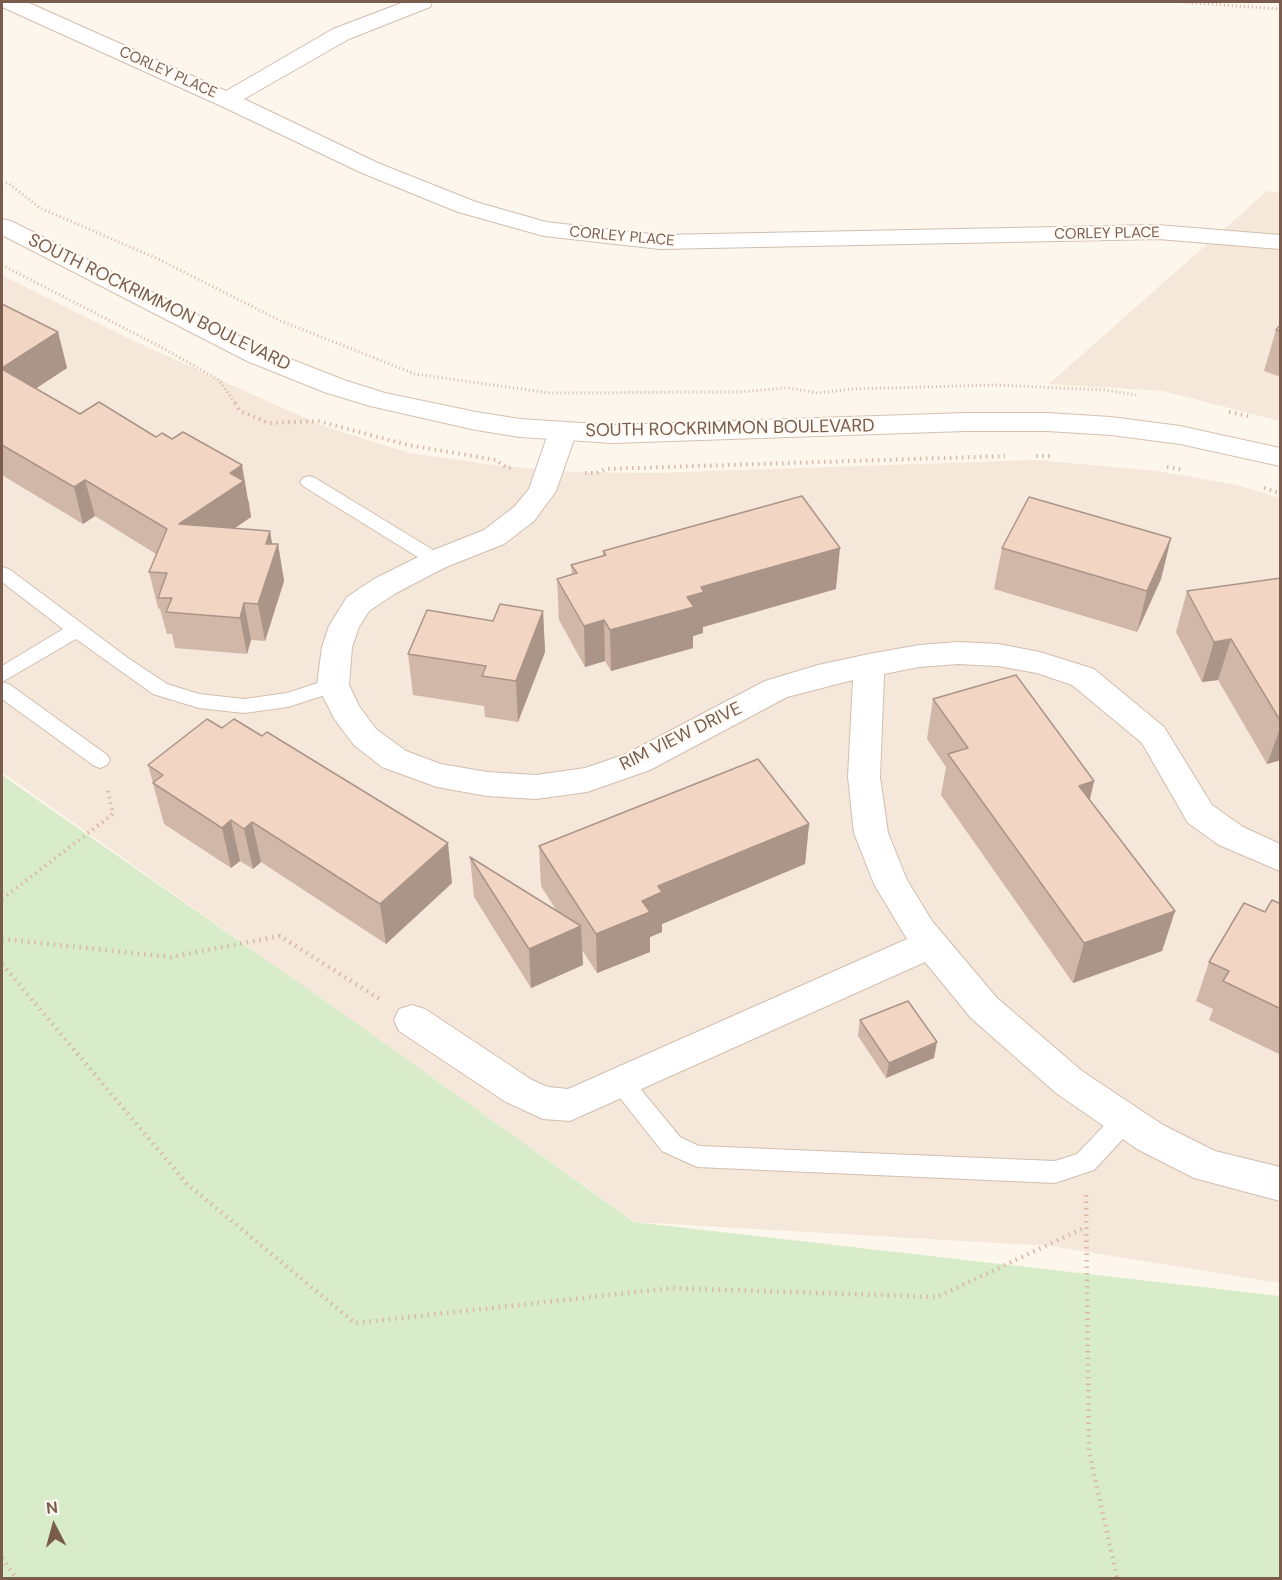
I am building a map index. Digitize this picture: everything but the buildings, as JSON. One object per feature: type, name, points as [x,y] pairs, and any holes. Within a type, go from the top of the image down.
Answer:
[{"type":"street","name":"CORLEY PLACE","points":[[10,2],[227,99],[370,168],[468,207],[544,229],[660,242],[1158,232],[1281,242]]},
{"type":"street","points":[[227,99],[341,34],[422,2]]},
{"type":"street","name":"SOUTH ROCKRIMMON BOULEVARD","points":[[2,225],[256,355],[334,386],[431,413],[520,428],[613,434],[965,422],[1047,422],[1111,426],[1180,435],[1281,457]]},
{"type":"street","points":[[333,686],[337,647],[344,626],[358,604],[385,585],[436,560],[494,537],[524,514],[542,490],[563,431]]},
{"type":"street","name":"RIM VIEW DRIVE","points":[[333,686],[346,712],[365,737],[394,759],[437,775],[487,784],[536,787],[587,780],[638,762],[776,690],[818,676],[919,656],[957,653],[998,655],[1040,663],[1083,677],[1153,735],[1200,814],[1230,836],[1281,858]]},
{"type":"street","points":[[869,665],[864,777],[871,833],[891,884],[920,931],[984,1008],[1068,1082],[1150,1137],[1208,1166],[1281,1184]]},
{"type":"street","points":[[412,1020],[519,1091],[543,1103],[570,1105],[931,944]]},
{"type":"lane","points":[[309,482],[436,560]]},
{"type":"lane","points":[[2,573],[121,663],[160,688],[199,701],[244,706],[288,700],[333,686]]},
{"type":"lane","points":[[2,675],[78,629]]},
{"type":"lane","points":[[2,689],[100,760]]},
{"type":"lane","points":[[621,1082],[670,1144],[697,1156],[1055,1172],[1085,1162],[1125,1120]]},
{"type":"path","points":[[1180,2],[1281,9]]},
{"type":"path","points":[[2,183],[8,183],[40,208],[138,249],[281,321],[415,374],[550,393],[738,392],[788,388],[818,393],[851,389],[983,385],[1042,387]]},
{"type":"path","points":[[2,899],[113,814],[100,760]]},
{"type":"path","points":[[2,939],[171,957],[280,936],[412,1020]]},
{"type":"path","points":[[2,964],[187,1184],[355,1323],[673,1288],[937,1296],[1086,1227]]},
{"type":"path","points":[[1085,1162],[1089,1451],[1117,1578]]},
{"type":"path","points":[[2,1558],[16,1578]]},
{"type":"shaded area","points":[[1267,191],[1280,193],[1280,421],[1163,391],[1049,384]]},
{"type":"shaded area","points":[[2,275],[136,342],[323,426],[410,453],[492,465],[576,472],[654,473],[1036,460],[1157,471],[1237,485],[1280,498],[1280,1283],[1050,1246],[635,1222],[2,772]]},
{"type":"green space","points":[[2,775],[345,1015],[634,1222],[1280,1296],[1280,1578],[2,1578]]}]
